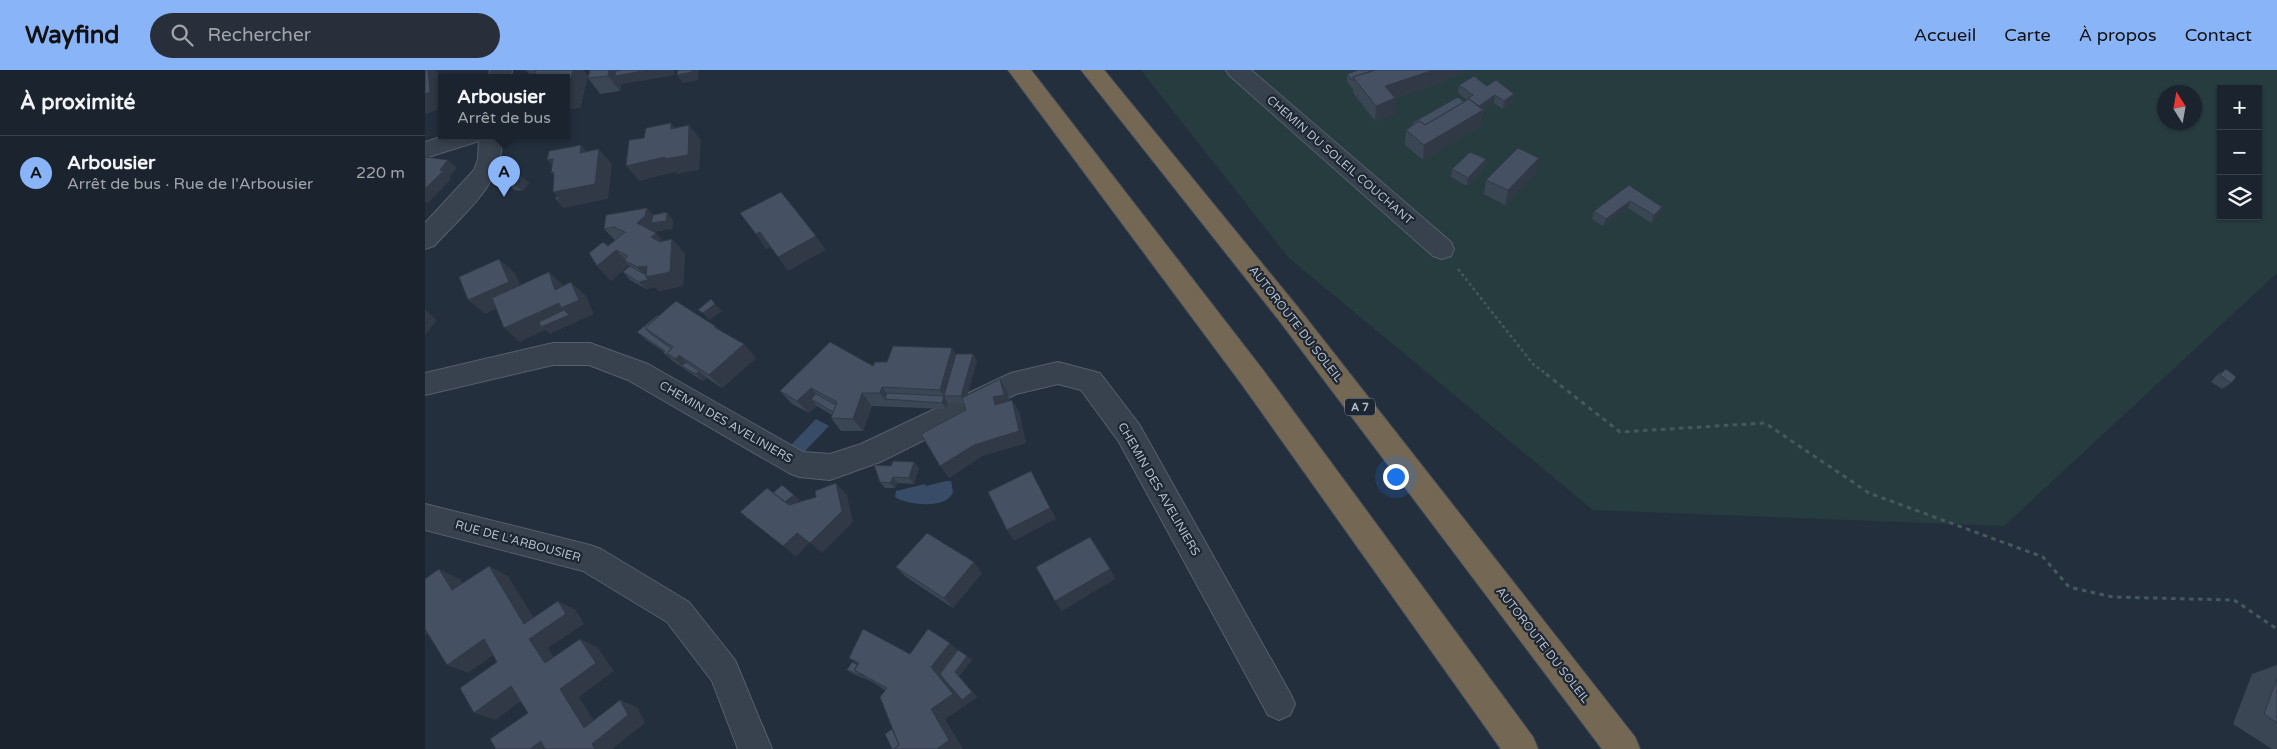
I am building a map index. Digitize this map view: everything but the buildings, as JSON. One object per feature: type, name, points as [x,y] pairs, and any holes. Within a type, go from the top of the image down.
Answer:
[{"type":"highway","points":[[1019,70],[1253,378],[1521,749]]},
{"type":"highway","name":"AUTOROUTE DU SOLEIL","points":[[1092,70],[1287,312],[1623,749]]},
{"type":"street","name":"CHEMIN DU SOLEIL COUCHANT","points":[[1237,70],[1442,250]]},
{"type":"street","points":[[425,150],[461,139]]},
{"type":"street","points":[[425,239],[475,186],[487,170],[491,160],[491,139]]},
{"type":"street","name":"CHEMIN DES AVELINIERS","points":[[425,384],[553,354],[590,354],[638,372],[799,464],[830,467],[869,453],[1011,384],[1058,373],[1090,381],[1129,432],[1279,704]]},
{"type":"street","name":"RUE DE L'ARBOUSIER","points":[[425,517],[590,559],[678,612],[724,671],[755,749]]},
{"type":"path","points":[[1442,250],[1533,364],[1620,432],[1765,423],[1869,493],[2043,557],[2069,587],[2113,597],[2234,600],[2277,630]]},
{"type":"green space","points":[[1141,70],[2277,70],[2277,273],[2004,526],[1593,510],[1289,258]]},
{"type":"water","points":[[816,419],[829,426],[804,452],[791,445]]},
{"type":"water","points":[[951,481],[953,492],[943,502],[917,504],[895,497],[896,491]]},
{"type":"place","name":"Arbousier","points":[[504,197]]}]
